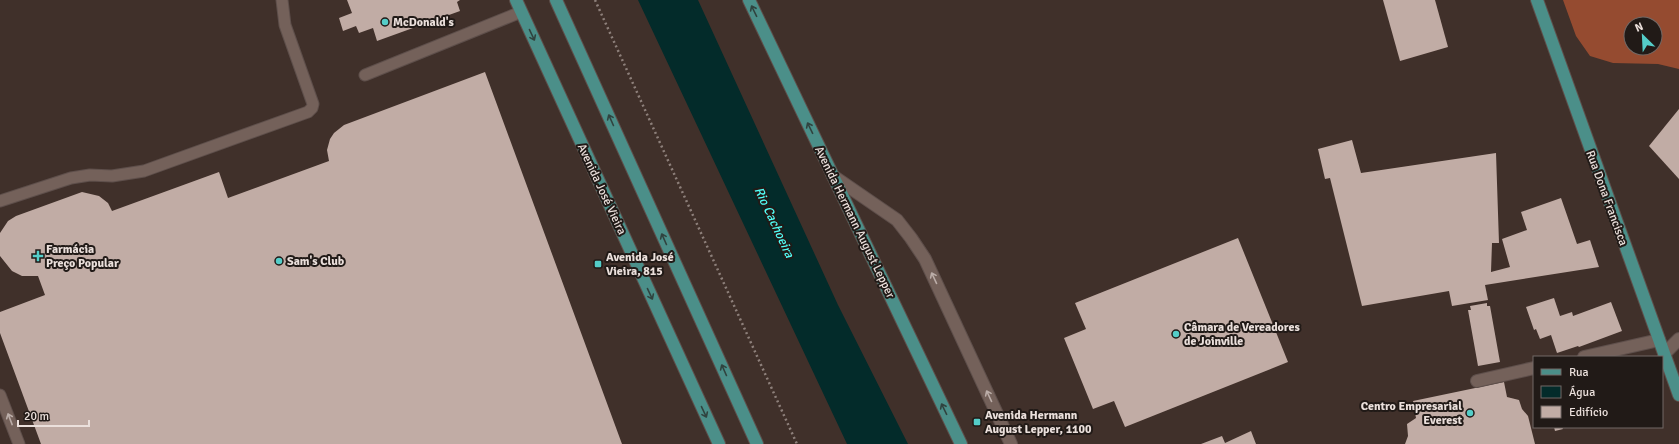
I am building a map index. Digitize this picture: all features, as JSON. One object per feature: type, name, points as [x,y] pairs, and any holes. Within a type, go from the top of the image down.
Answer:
[{"type":"main road","name":"Avenida José Vieira","points":[[516,0],[719,444]]},
{"type":"main road","points":[[556,0],[757,444]]},
{"type":"main road","name":"Avenida Hermann August Lepper","points":[[748,0],[961,444]]},
{"type":"main road","name":"Rua Dona Francisca","points":[[1537,0],[1679,395]]},
{"type":"street","points":[[833,176],[897,220],[925,259],[1011,444]]},
{"type":"street","points":[[1664,354],[1679,339]]},
{"type":"street","points":[[1588,356],[1659,340]]},
{"type":"street","points":[[1477,381],[1533,368]]},
{"type":"lane","points":[[0,201],[71,178],[90,175],[112,176],[144,171],[308,112],[312,108],[313,104],[285,26],[282,0]]},
{"type":"lane","points":[[364,75],[521,12]]},
{"type":"lane","points":[[0,395],[19,444]]},
{"type":"path","points":[[596,0],[797,444]]},
{"type":"shaded area","points":[[1563,0],[1679,0],[1679,69],[1658,64],[1613,63],[1590,56],[1576,36]]},
{"type":"water","name":"Rio Cachoeira","points":[[638,0],[698,0],[838,305],[908,444],[847,444]]},
{"type":"building","name":"McDonald's","points":[[347,0],[460,0],[457,2],[460,11],[377,41],[373,28],[359,33],[356,26],[343,31],[339,18],[352,13]]},
{"type":"building","points":[[1383,0],[1435,0],[1448,47],[1400,61]]},
{"type":"building","name":"Sam's Club","points":[[485,72],[622,444],[41,444],[0,333],[0,312],[45,295],[38,276],[22,276],[12,271],[0,256],[0,233],[8,221],[16,216],[82,192],[99,196],[108,203],[112,211],[219,172],[228,198],[329,161],[327,150],[330,139],[334,133],[344,125]]},
{"type":"building","points":[[1679,109],[1679,179],[1649,146]]},
{"type":"building","points":[[1352,140],[1361,173],[1496,153],[1499,243],[1492,243],[1491,272],[1510,267],[1502,239],[1527,230],[1521,212],[1561,198],[1577,244],[1590,240],[1599,267],[1485,285],[1488,300],[1452,306],[1449,291],[1362,306],[1330,178],[1325,179],[1318,149]]},
{"type":"building","name":"Câmara de Vereadores de Joinville","points":[[1238,238],[1288,362],[1125,427],[1114,401],[1093,409],[1064,338],[1086,329],[1075,303]]},
{"type":"building","points":[[1554,298],[1560,316],[1572,312],[1573,316],[1611,302],[1622,331],[1579,347],[1578,346],[1557,353],[1551,335],[1540,339],[1536,329],[1534,330],[1526,307]]},
{"type":"building","points":[[1487,303],[1487,306],[1490,306],[1500,362],[1478,366],[1468,310],[1471,310],[1470,306]]},
{"type":"building","name":"Centro Empresarial Everest","points":[[1504,382],[1507,397],[1519,400],[1522,409],[1528,416],[1535,444],[1405,444],[1408,436],[1407,424],[1416,418],[1413,401]]},
{"type":"building","points":[[1554,428],[1563,429],[1555,431]]},
{"type":"building","points":[[1251,431],[1256,444],[1201,444],[1222,436],[1225,443]]},
{"type":"place","name":"McDonald's","points":[[385,22]]},
{"type":"place","name":"Farmácia Preço Popular","points":[[38,256]]},
{"type":"place","name":"Sam's Club","points":[[279,261]]},
{"type":"place","name":"Avenida José Vieira, 815","points":[[598,264]]},
{"type":"place","name":"Câmara de Vereadores de Joinville","points":[[1176,334]]},
{"type":"place","name":"Centro Empresarial Everest","points":[[1470,413]]},
{"type":"place","name":"Avenida Hermann August Lepper, 1100","points":[[977,422]]}]
